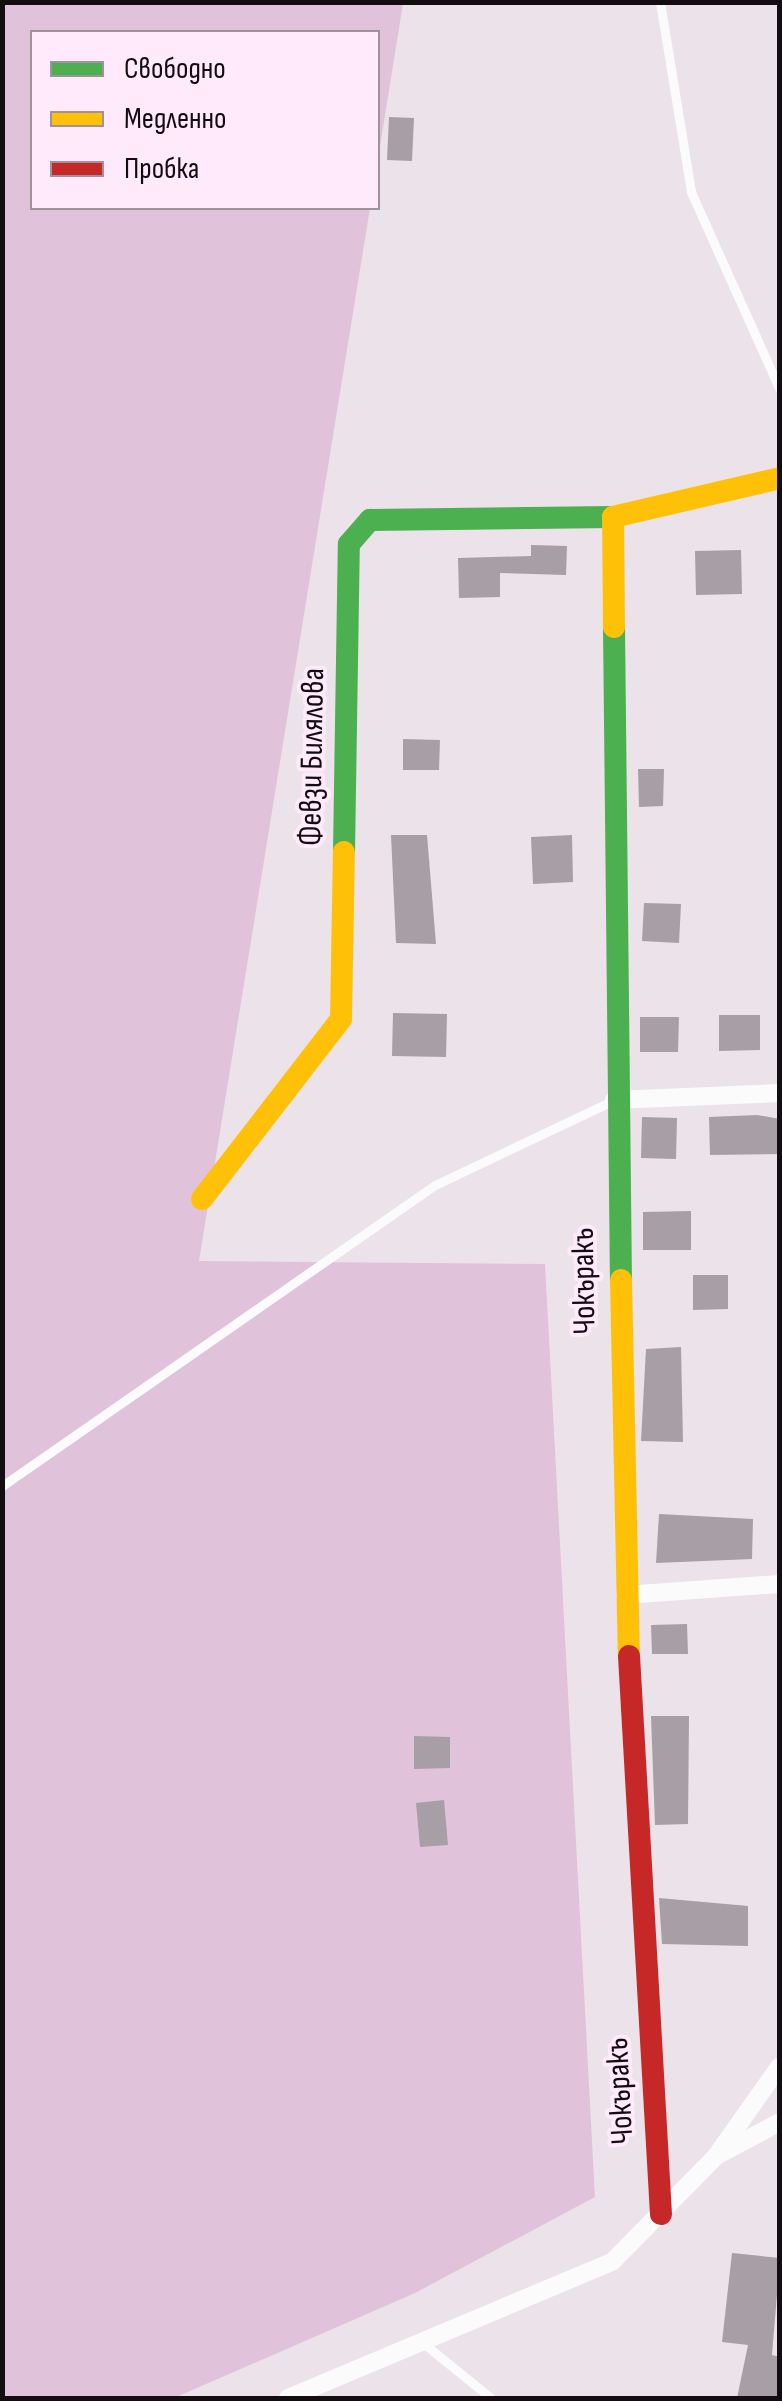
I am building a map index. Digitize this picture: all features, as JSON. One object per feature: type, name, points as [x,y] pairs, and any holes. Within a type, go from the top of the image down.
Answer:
[{"type":"street","points":[[612,517],[780,478]]},
{"type":"street","name":"Чокъракъ","points":[[612,517],[614,1100],[626,1596],[660,2214]]},
{"type":"street","name":"Февзи Билялова","points":[[202,1198],[342,1019],[349,544],[370,520],[612,517]]},
{"type":"street","points":[[614,1100],[780,1094]]},
{"type":"street","points":[[626,1596],[780,1584]]},
{"type":"street","points":[[288,2398],[612,2262],[716,2156],[780,2066]]},
{"type":"street","points":[[716,2156],[780,2122]]},
{"type":"lane","points":[[660,2],[691,192],[780,390]]},
{"type":"lane","points":[[2,1486],[436,1185],[614,1100]]},
{"type":"lane","points":[[421,2342],[491,2398]]},
{"type":"shaded area","points":[[3,3],[403,3],[380,147],[380,30],[30,30],[30,210],[370,210],[199,1261],[545,1264],[595,2197],[415,2293],[174,2398],[3,2398]]},
{"type":"building","points":[[389,117],[414,118],[412,161],[387,160]]},
{"type":"building","points":[[531,545],[567,546],[566,575],[500,573],[500,597],[459,598],[458,558],[531,556]]},
{"type":"building","points":[[741,550],[742,594],[696,595],[695,551]]},
{"type":"building","points":[[403,739],[440,740],[439,770],[403,770]]},
{"type":"building","points":[[638,769],[664,769],[663,806],[639,807]]},
{"type":"building","points":[[391,835],[427,835],[436,944],[396,943]]},
{"type":"building","points":[[572,835],[573,882],[533,884],[531,837]]},
{"type":"building","points":[[644,903],[681,904],[679,943],[642,941]]},
{"type":"building","points":[[393,1013],[447,1014],[446,1057],[392,1056]]},
{"type":"building","points":[[719,1015],[760,1015],[760,1050],[719,1051]]},
{"type":"building","points":[[640,1017],[679,1017],[678,1052],[640,1052]]},
{"type":"building","points":[[757,1115],[780,1119],[780,1154],[710,1155],[709,1117]]},
{"type":"building","points":[[642,1117],[677,1118],[676,1159],[641,1158]]},
{"type":"building","points":[[691,1211],[691,1250],[643,1250],[643,1212]]},
{"type":"building","points":[[693,1275],[728,1275],[728,1309],[693,1310]]},
{"type":"building","points":[[681,1347],[683,1442],[641,1441],[646,1349]]},
{"type":"building","points":[[659,1514],[753,1519],[752,1559],[656,1563]]},
{"type":"building","points":[[687,1624],[688,1654],[652,1654],[651,1625]]},
{"type":"building","points":[[651,1716],[689,1716],[688,1824],[655,1825]]},
{"type":"building","points":[[414,1736],[450,1737],[450,1768],[414,1769]]},
{"type":"building","points":[[444,1800],[448,1845],[420,1847],[416,1803]]},
{"type":"building","points":[[659,1898],[748,1906],[748,1946],[662,1944]]},
{"type":"building","points":[[732,2253],[780,2258],[772,2355],[780,2357],[780,2398],[737,2398],[748,2345],[722,2342]]},
{"type":"traffic: fast","points":[[344,852],[349,544],[370,520],[613,517]]},
{"type":"traffic: fast","points":[[614,627],[621,1280]]},
{"type":"traffic: slow","points":[[614,627],[613,517],[780,478]]},
{"type":"traffic: slow","points":[[202,1199],[341,1019],[344,852]]},
{"type":"traffic: slow","points":[[621,1280],[629,1656]]},
{"type":"traffic: jam","points":[[629,1656],[661,2214]]}]
